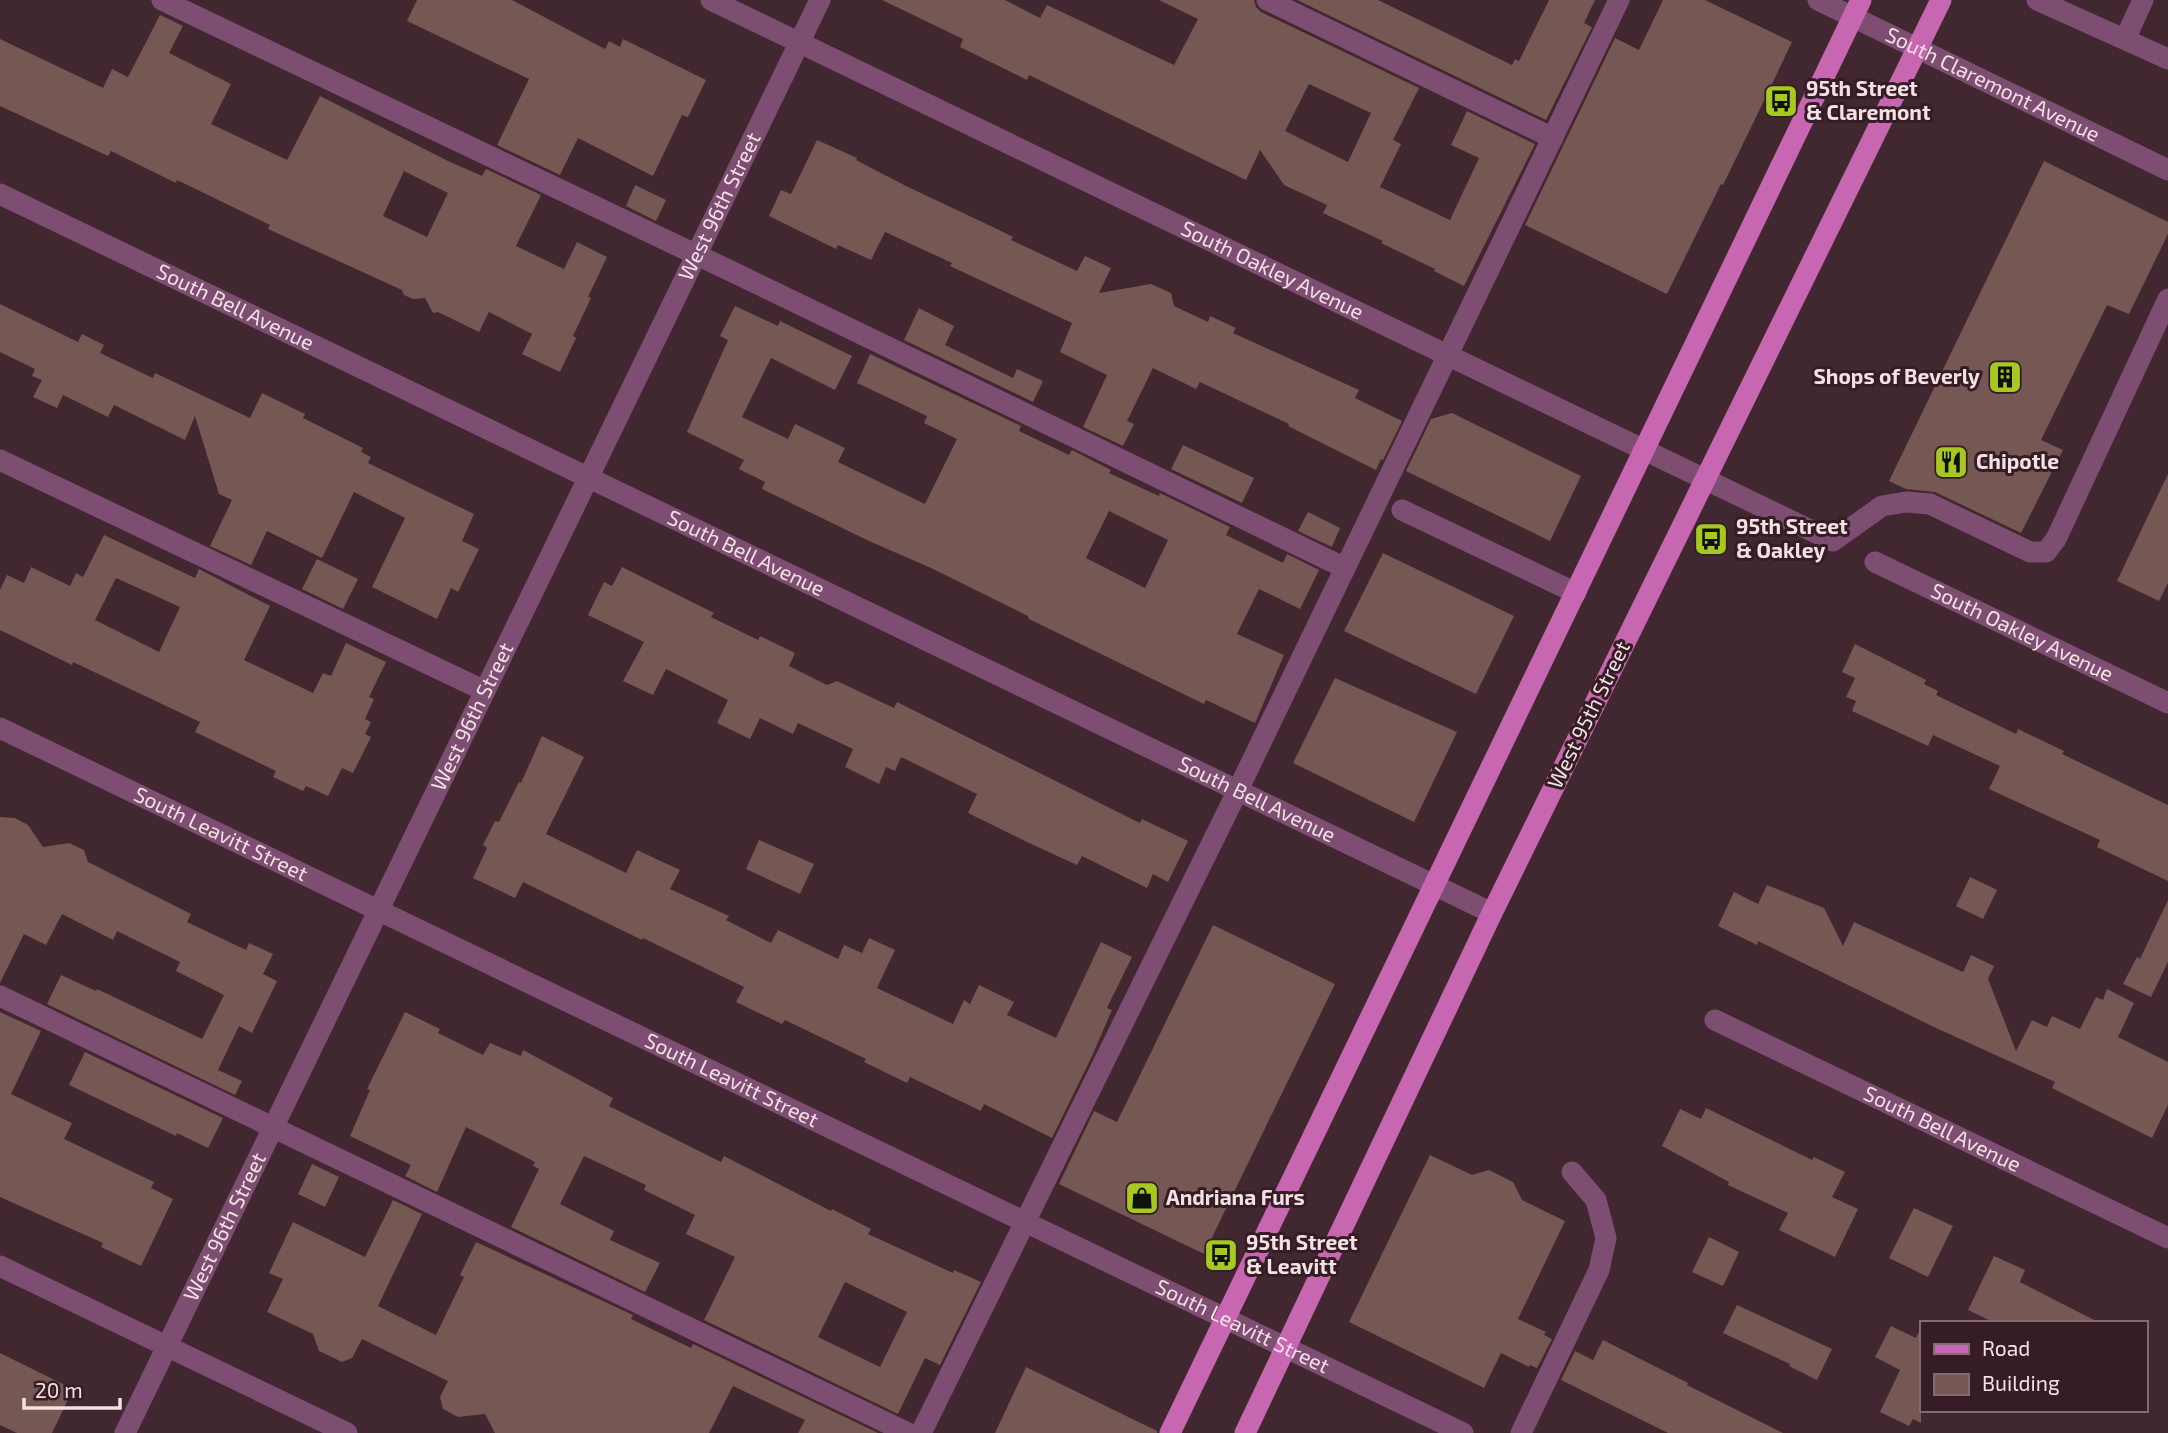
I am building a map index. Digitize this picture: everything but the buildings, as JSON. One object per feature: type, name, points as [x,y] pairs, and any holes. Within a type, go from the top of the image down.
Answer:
[{"type":"main road","name":"West 95th Street","points":[[1245,1433],[1492,913],[1941,0]]},
{"type":"main road","points":[[1170,1433],[1857,8]]},
{"type":"street","points":[[162,0],[1345,568]]},
{"type":"street","name":"South Oakley Avenue","points":[[711,0],[1833,541],[1882,506],[1906,502],[1930,505],[2030,552],[2046,552],[2056,539],[2168,299]]},
{"type":"street","name":"West 96th Street","points":[[125,1433],[820,0]]},
{"type":"street","points":[[1267,0],[1553,138]]},
{"type":"street","points":[[921,1433],[1238,790],[1619,0]]},
{"type":"street","name":"South Claremont Avenue","points":[[1818,0],[1857,8],[1917,48],[2168,170]]},
{"type":"street","points":[[2125,39],[2143,0]]},
{"type":"street","points":[[2049,2],[2168,59]]},
{"type":"street","name":"South Bell Avenue","points":[[0,194],[1492,913]]},
{"type":"street","points":[[0,460],[485,691]]},
{"type":"street","points":[[1402,510],[1576,593]]},
{"type":"street","name":"South Oakley Avenue","points":[[1875,562],[2168,703]]},
{"type":"street","name":"South Leavitt Street","points":[[0,728],[1286,1347],[1451,1430]]},
{"type":"street","points":[[0,996],[908,1433]]},
{"type":"street","name":"South Bell Avenue","points":[[1715,1020],[2168,1238]]},
{"type":"street","points":[[1521,1433],[1599,1270],[1606,1238],[1596,1200],[1572,1172]]},
{"type":"street","points":[[0,1266],[347,1433]]},
{"type":"place","name":"95th Street & Claremont","points":[[1781,101]]},
{"type":"place","name":"Shops of Beverly","points":[[2005,377]]},
{"type":"place","name":"Chipotle","points":[[1951,462]]},
{"type":"place","name":"95th Street & Oakley","points":[[1711,539]]},
{"type":"place","name":"Andriana Furs","points":[[1142,1198]]},
{"type":"place","name":"95th Street & Leavitt","points":[[1221,1255]]}]
